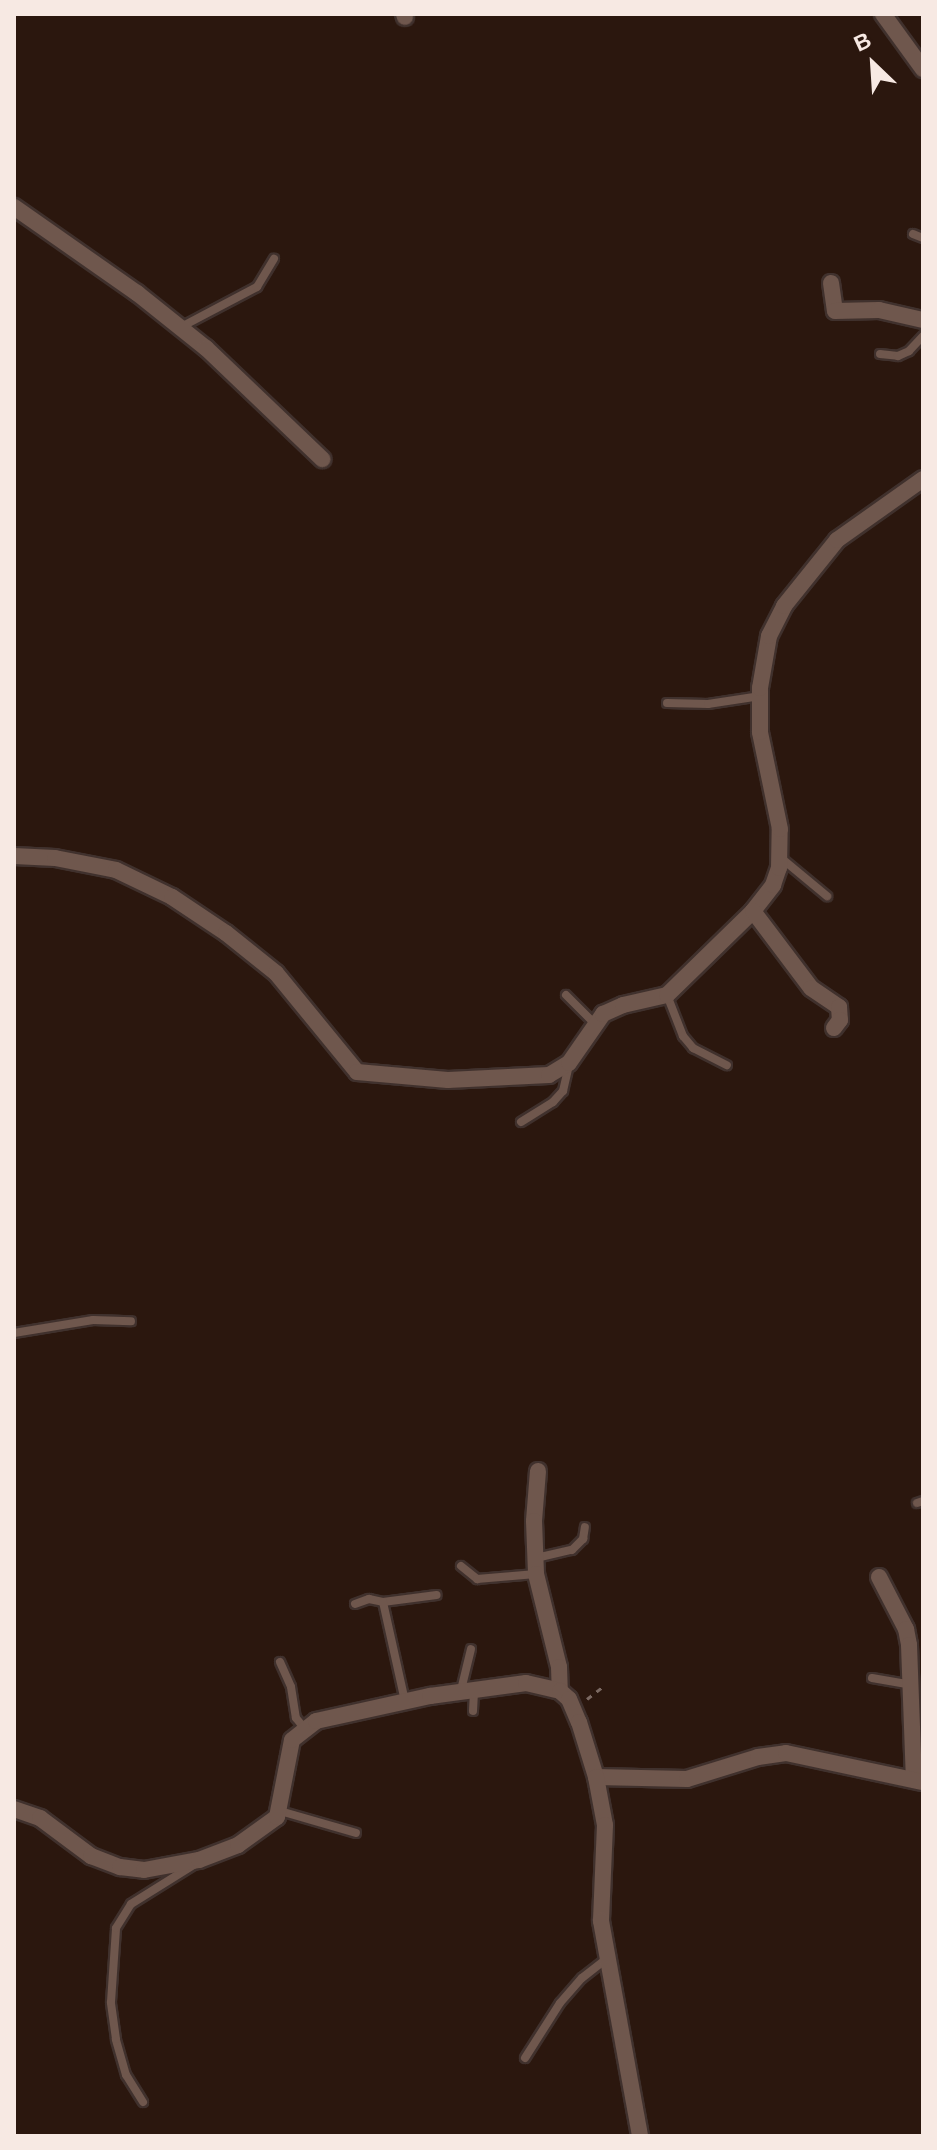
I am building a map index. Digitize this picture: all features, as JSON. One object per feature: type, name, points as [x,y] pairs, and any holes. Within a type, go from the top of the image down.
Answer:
[{"type":"street","points":[[883,14],[923,69]]},
{"type":"street","points":[[14,207],[180,327],[322,459]]},
{"type":"street","points":[[831,283],[835,311],[879,310],[923,320]]},
{"type":"street","points":[[14,856],[55,858],[116,870],[172,897],[226,933],[276,973],[357,1072],[448,1080],[504,1080],[549,1075],[569,1063],[594,1023],[623,1005],[667,995],[753,911],[773,885],[780,858],[780,829],[761,743],[760,696],[769,636],[802,581],[849,529],[923,479]]},
{"type":"street","points":[[753,911],[811,988],[839,1007],[840,1020],[834,1028]]},
{"type":"street","points":[[538,1471],[536,1566],[559,1667],[560,1691],[574,1708],[596,1777],[605,1825],[601,1916],[640,2136]]},
{"type":"street","points":[[596,1777],[687,1779],[758,1757],[786,1753],[918,1781],[906,1629],[879,1577]]},
{"type":"street","points":[[14,1809],[40,1818],[91,1856],[120,1867],[144,1870],[199,1860],[262,1830],[280,1811],[290,1746],[304,1728],[316,1721],[405,1701],[526,1683],[560,1691]]},
{"type":"lane","points":[[180,327],[257,287],[274,259]]},
{"type":"lane","points":[[880,354],[898,356],[909,351],[923,336]]},
{"type":"lane","points":[[667,703],[708,704],[760,696]]},
{"type":"lane","points":[[780,858],[827,896]]},
{"type":"lane","points":[[566,995],[594,1023]]},
{"type":"lane","points":[[667,995],[683,1036],[693,1048],[727,1065]]},
{"type":"lane","points":[[521,1122],[553,1102],[563,1091],[569,1063]]},
{"type":"lane","points":[[14,1333],[93,1320],[131,1321]]},
{"type":"lane","points":[[461,1566],[477,1579],[536,1566],[572,1550],[583,1539],[585,1527]]},
{"type":"lane","points":[[355,1604],[369,1599],[383,1602],[437,1595]]},
{"type":"lane","points":[[383,1602],[405,1701]]},
{"type":"lane","points":[[471,1649],[467,1691],[473,1711]]},
{"type":"lane","points":[[280,1662],[287,1672],[296,1718],[304,1728]]},
{"type":"lane","points":[[872,1678],[912,1685]]},
{"type":"lane","points":[[280,1811],[356,1833]]},
{"type":"lane","points":[[143,2102],[126,2075],[116,2039],[111,2002],[116,1928],[131,1904],[183,1875],[199,1860]]},
{"type":"lane","points":[[525,2058],[560,2003],[582,1978],[607,1958]]},
{"type":"path","points":[[574,1708],[605,1685]]}]
